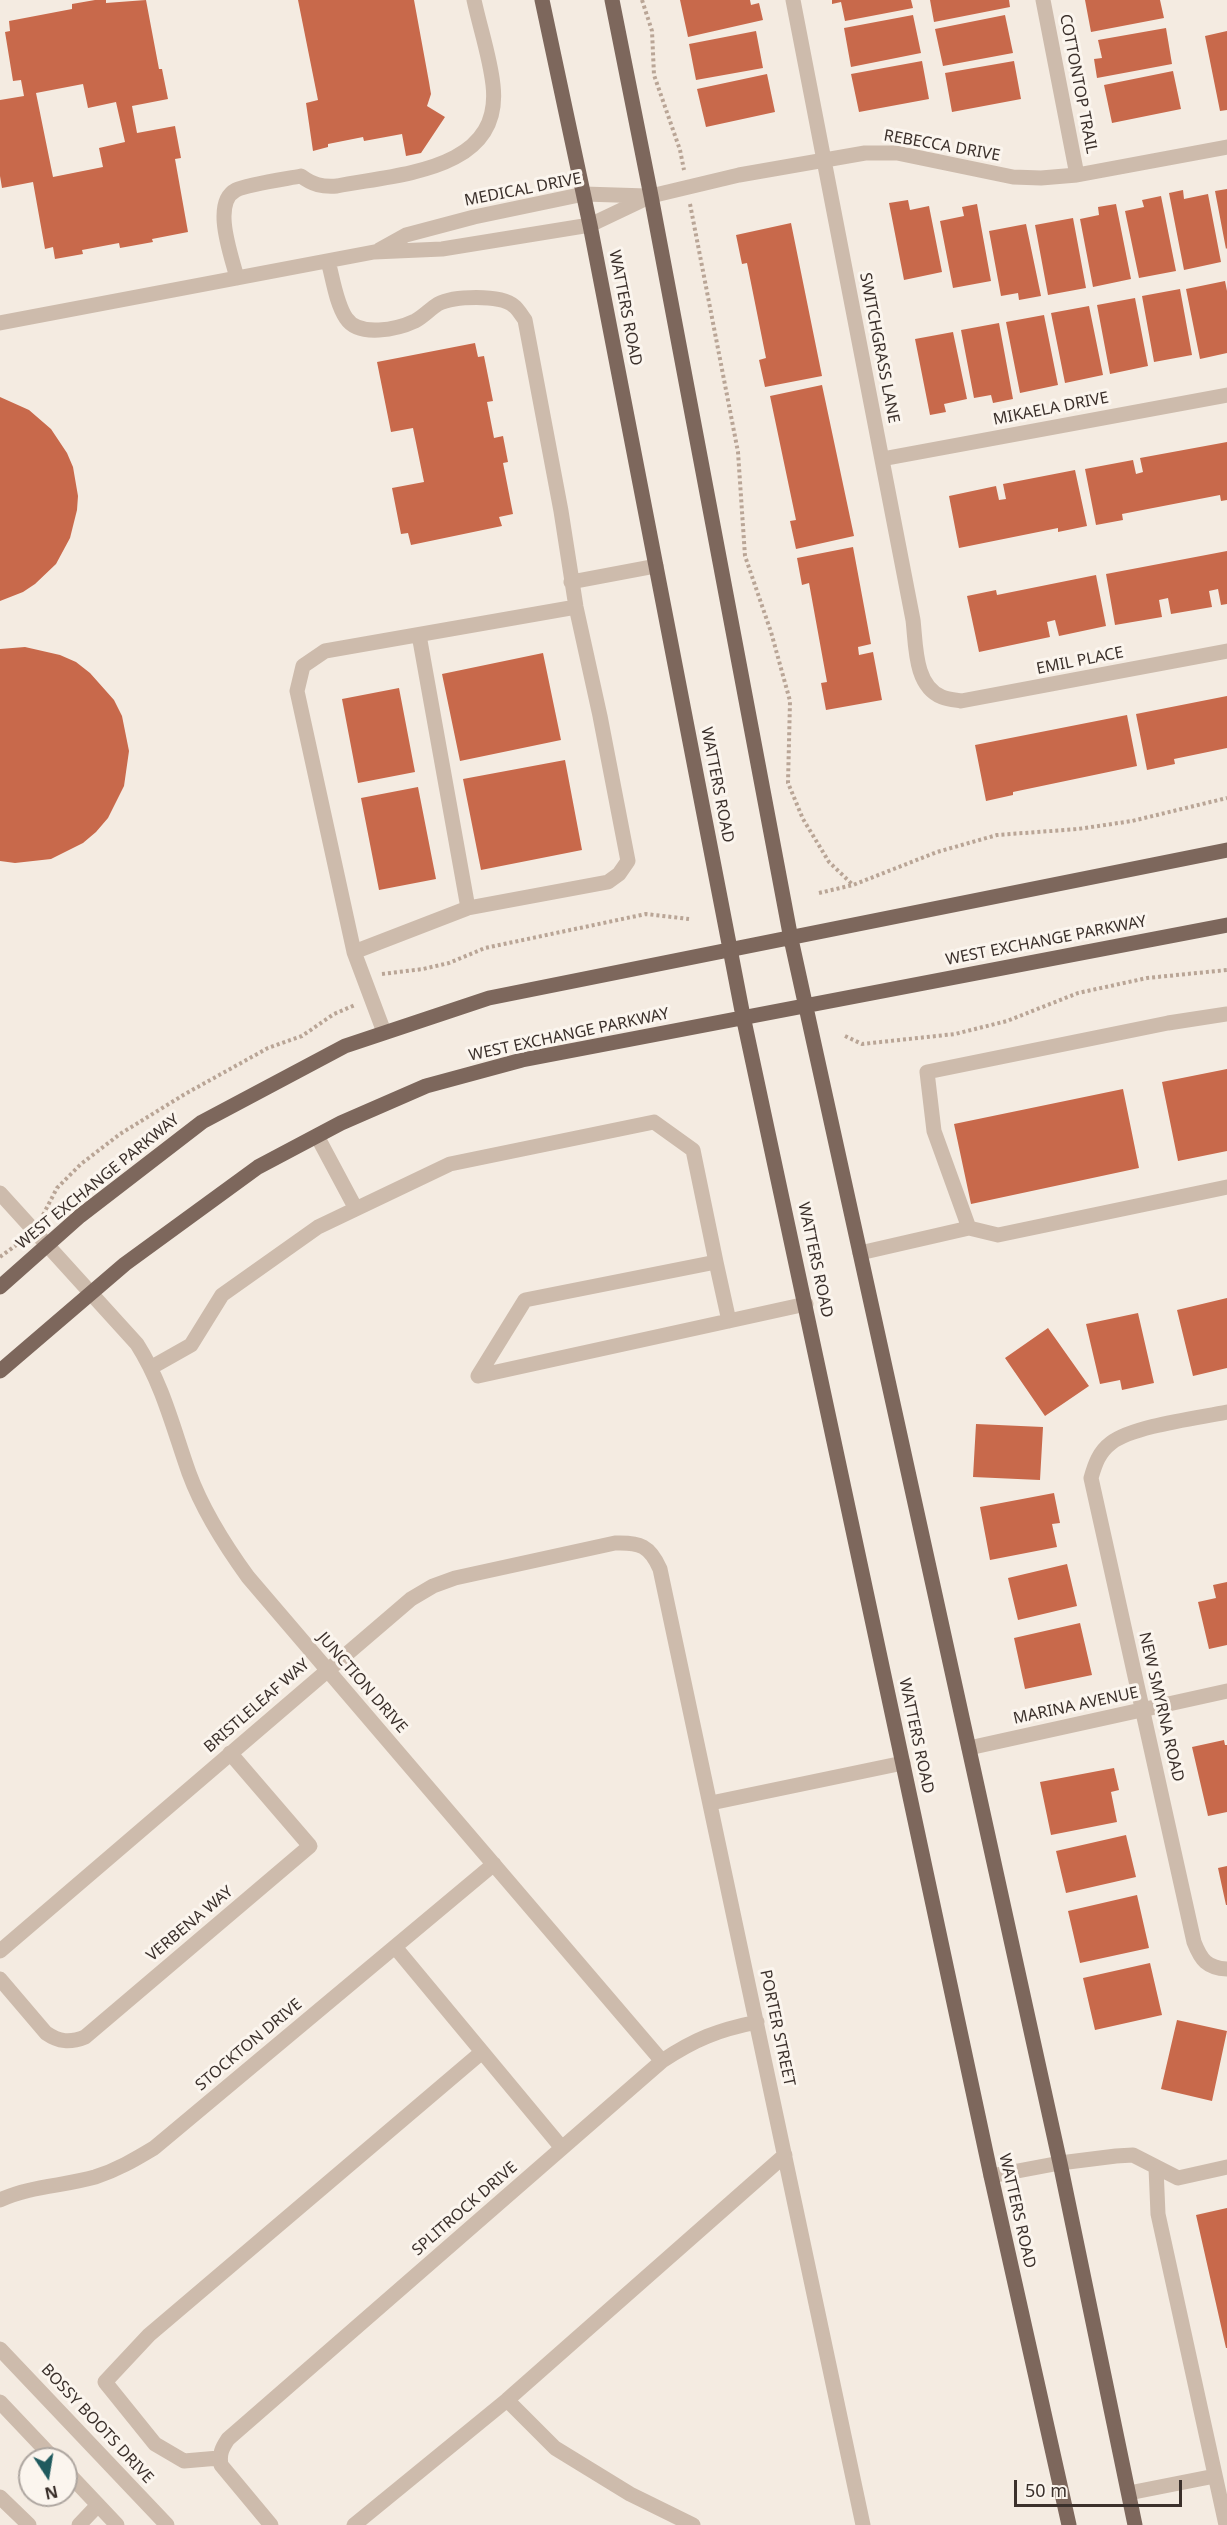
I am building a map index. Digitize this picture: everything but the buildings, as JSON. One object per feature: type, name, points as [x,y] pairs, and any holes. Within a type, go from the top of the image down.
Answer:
[{"type":"main road","name":"WATTERS ROAD","points":[[542,0],[584,194],[743,1016],[991,2176],[1069,2525]]},
{"type":"main road","points":[[612,0],[791,939],[1060,2163],[1135,2525]]},
{"type":"main road","name":"WEST EXCHANGE PARKWAY","points":[[0,1287],[88,1209],[202,1122],[345,1046],[384,1032],[489,998],[1227,850]]},
{"type":"main road","name":"WEST EXCHANGE PARKWAY","points":[[0,1371],[125,1264],[258,1167],[341,1123],[426,1086],[522,1060],[1227,925]]},
{"type":"street","points":[[237,278],[222,211],[227,198],[236,190],[301,176],[310,183],[323,187],[337,186],[435,167],[467,152],[483,135],[493,108],[493,85],[474,0]]},
{"type":"street","name":"SWITCHGRASS LANE","points":[[793,0],[913,620],[919,667],[927,685],[941,697]]},
{"type":"street","name":"COTTONTOP TRAIL","points":[[1043,0],[1077,175]]},
{"type":"street","name":"REBECCA DRIVE","points":[[651,196],[866,153],[897,153],[1013,177],[1041,178],[1077,175],[1227,147]]},
{"type":"street","name":"MEDICAL DRIVE","points":[[374,252],[406,235],[474,217],[584,194],[651,196]]},
{"type":"street","name":"MEDICAL DRIVE","points":[[0,323],[374,252],[442,249],[590,225],[651,196]]},
{"type":"street","points":[[328,261],[346,319],[355,327],[367,330],[399,326],[416,320],[439,304],[460,298],[495,298],[513,305],[525,320],[561,511],[571,582],[628,861],[619,874],[608,882],[468,908],[354,952]]},
{"type":"street","name":"MIKAELA DRIVE","points":[[882,459],[1227,395]]},
{"type":"street","points":[[571,582],[656,566]]},
{"type":"street","points":[[384,1032],[354,952],[297,692],[303,666],[325,651],[576,607]]},
{"type":"street","points":[[419,635],[468,908]]},
{"type":"street","name":"EMIL PLACE","points":[[941,697],[961,701],[982,699],[1227,651]]},
{"type":"street","points":[[969,1228],[934,1131],[927,1072],[1168,1023],[1227,1014]]},
{"type":"street","points":[[152,1367],[191,1345],[222,1295],[318,1227],[450,1164],[654,1122],[693,1150],[729,1321]]},
{"type":"street","points":[[316,1136],[356,1209]]},
{"type":"street","points":[[860,1253],[969,1228],[998,1235],[1227,1187]]},
{"type":"street","name":"JUNCTION DRIVE","points":[[0,1193],[137,1344],[152,1367],[204,1510],[248,1577],[662,2061]]},
{"type":"street","points":[[716,1262],[525,1300],[478,1376],[806,1304]]},
{"type":"street","name":"NEW SMYRNA ROAD","points":[[1227,1412],[1135,1432],[1112,1442],[1097,1458],[1091,1478],[1194,1942],[1204,1963],[1216,1968],[1227,1968]]},
{"type":"street","name":"BRISTLELEAF WAY","points":[[0,1951],[411,1599],[433,1586],[455,1578],[615,1542],[642,1545]]},
{"type":"street","name":"PORTER STREET","points":[[642,1545],[653,1554],[660,1569],[863,2525]]},
{"type":"street","name":"MARINA AVENUE","points":[[969,1748],[1227,1691]]},
{"type":"street","name":"VERBENA WAY","points":[[0,1979],[46,2033],[54,2039],[66,2042],[85,2037],[310,1846],[230,1753]]},
{"type":"street","points":[[711,1803],[903,1762]]},
{"type":"street","name":"STOCKTON DRIVE","points":[[0,2200],[33,2189],[94,2177],[123,2167],[154,2148],[494,1864]]},
{"type":"street","points":[[395,1947],[562,2148]]},
{"type":"street","name":"SPLITROCK DRIVE","points":[[219,2458],[228,2439],[662,2061],[689,2043],[707,2035],[757,2022]]},
{"type":"street","points":[[271,2525],[225,2473],[219,2458],[184,2461],[155,2444],[105,2382],[149,2335],[482,2052]]},
{"type":"street","points":[[354,2525],[507,2400],[785,2155]]},
{"type":"street","points":[[991,2176],[1060,2163],[1133,2156],[1178,2178],[1227,2167]]},
{"type":"street","points":[[1156,2169],[1158,2214],[1226,2525]]},
{"type":"street","name":"BOSSY BOOTS DRIVE","points":[[0,2349],[167,2525]]},
{"type":"street","points":[[507,2400],[555,2448],[630,2493],[693,2525]]},
{"type":"street","points":[[0,2402],[43,2447]]},
{"type":"street","points":[[1129,2493],[1215,2476]]},
{"type":"street","points":[[78,2484],[117,2525]]},
{"type":"street","points":[[0,2497],[29,2525]]},
{"type":"street","points":[[79,2525],[98,2505]]},
{"type":"path","points":[[642,0],[652,31],[654,75],[680,150],[738,452],[745,556],[771,632],[790,701],[788,783],[802,819],[829,862],[854,885]]},
{"type":"path","points":[[819,893],[854,885],[937,852],[997,835],[1078,829],[1132,820],[1227,798]]},
{"type":"path","points":[[0,1257],[34,1231],[57,1188],[81,1164],[120,1134],[185,1094],[268,1048],[302,1036],[334,1014],[371,997],[382,974],[441,965],[485,948],[646,914],[688,919]]},
{"type":"path","points":[[845,1036],[862,1044],[955,1034],[1007,1021],[1078,993],[1147,978],[1227,970]]}]
